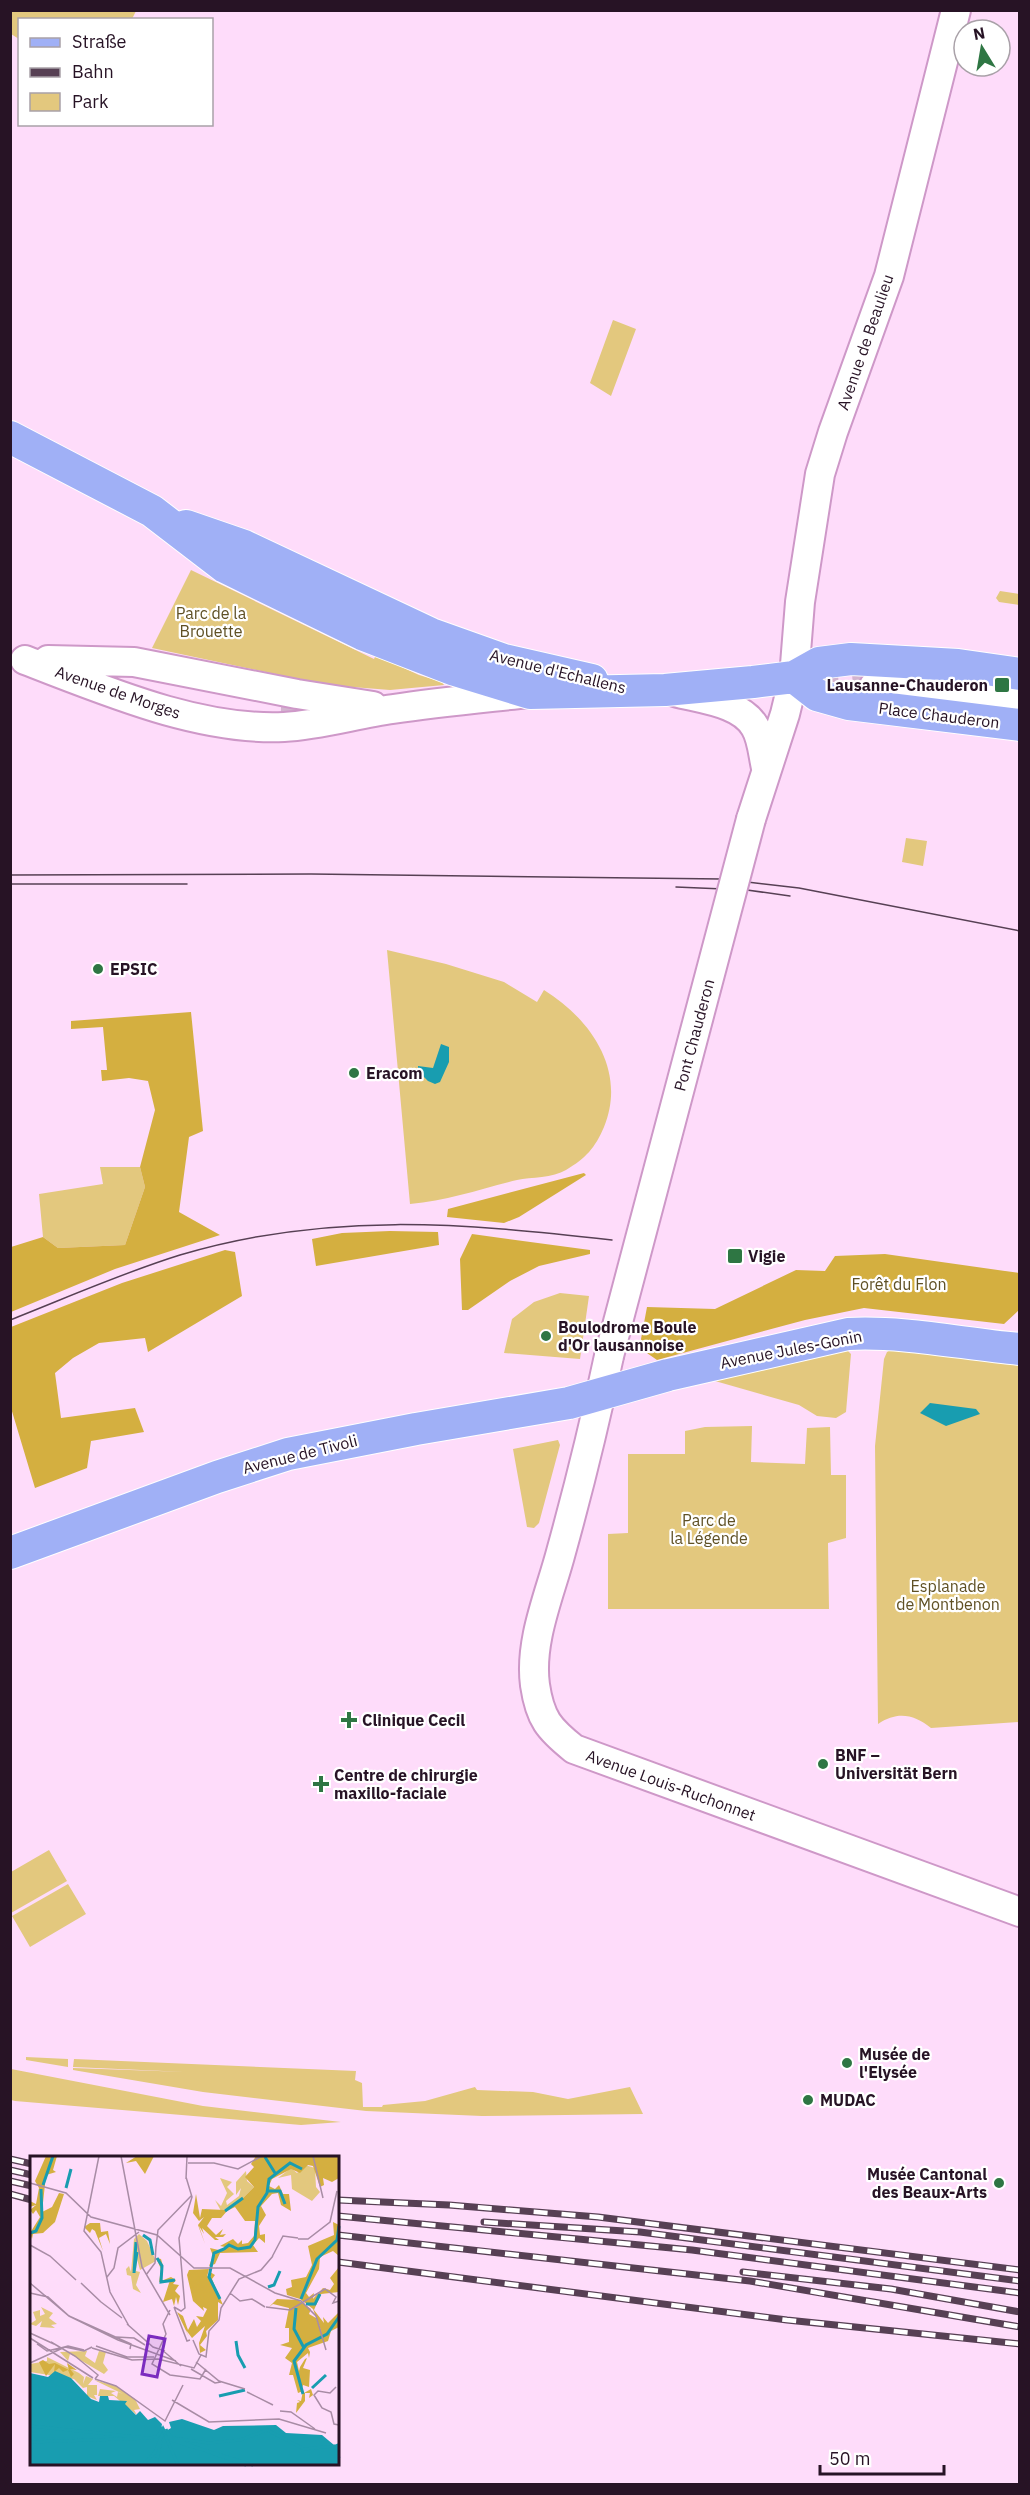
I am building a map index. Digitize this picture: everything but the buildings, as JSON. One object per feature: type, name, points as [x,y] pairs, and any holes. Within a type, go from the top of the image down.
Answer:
[{"type":"main road","name":"Avenue de Beaulieu","points":[[794,677],[800,602],[820,474],[889,276],[956,10]]},
{"type":"main road","name":"Avenue d'Echallens","points":[[10,437],[130,498],[166,519],[244,546],[421,644],[530,693],[652,690]]},
{"type":"main road","name":"Avenue d'Echallens","points":[[421,644],[652,690]]},
{"type":"main road","name":"Avenue de Morges","points":[[18,658],[134,663],[287,710],[345,719],[391,709],[530,693]]},
{"type":"main road","name":"Avenue de Morges","points":[[18,658],[132,700],[185,715],[243,725],[287,710]]},
{"type":"main road","points":[[652,690],[794,677],[819,663],[851,659],[958,665],[1020,674]]},
{"type":"main road","name":"Place Chauderon","points":[[794,677],[817,695],[849,704],[1020,725]]},
{"type":"main road","name":"Pont Chauderon","points":[[601,1395],[609,1356],[751,819],[785,714],[794,677]]},
{"type":"main road","points":[[874,686],[941,691],[1020,703]]},
{"type":"main road","points":[[652,690],[728,706],[743,712],[756,727],[766,768]]},
{"type":"main road","name":"Avenue Jules-Gonin","points":[[601,1395],[668,1374],[848,1334],[870,1333],[919,1337],[1020,1349]]},
{"type":"main road","name":"Avenue de Tivoli","points":[[10,1553],[217,1476],[288,1454],[569,1403],[601,1395]]},
{"type":"main road","name":"Avenue Louis-Ruchonnet","points":[[601,1395],[537,1643],[535,1684],[544,1720],[552,1732],[574,1749],[1020,1912]]},
{"type":"green space","points":[[11,10],[136,11],[132,18],[18,18],[18,38],[11,34]]},
{"type":"green space","points":[[613,320],[636,329],[611,396],[590,383]]},
{"type":"green space","name":"Parc de la Brouette","points":[[191,570],[374,659],[376,655],[419,675],[442,682],[444,685],[390,690],[327,685],[152,648]]},
{"type":"green space","points":[[1000,591],[1019,594],[1019,605],[999,602],[996,598]]},
{"type":"green space","points":[[906,838],[927,841],[923,866],[902,862]]},
{"type":"green space","points":[[387,950],[446,964],[504,982],[537,1002],[544,990],[576,1016],[590,1031],[600,1048],[608,1067],[611,1086],[610,1106],[604,1127],[593,1147],[584,1157],[555,1175],[517,1180],[450,1197],[410,1204]]},
{"type":"green space","points":[[191,1012],[203,1131],[189,1137],[179,1212],[220,1235],[115,1269],[11,1312],[11,1247],[43,1237],[58,1248],[125,1245],[145,1187],[140,1167],[155,1110],[148,1081],[129,1078],[102,1081],[101,1070],[107,1070],[103,1027],[71,1029],[71,1021]]},
{"type":"green space","points":[[100,1167],[140,1167],[145,1187],[125,1245],[58,1248],[43,1237],[39,1194],[103,1184]]},
{"type":"green space","points":[[584,1173],[586,1175],[519,1217],[504,1223],[447,1217],[448,1209]]},
{"type":"green space","points":[[438,1232],[439,1245],[316,1266],[312,1239],[342,1233]]},
{"type":"green space","points":[[472,1234],[590,1250],[590,1254],[539,1266],[510,1281],[468,1310],[462,1310],[460,1259]]},
{"type":"green space","points":[[225,1250],[235,1252],[242,1296],[148,1352],[145,1338],[99,1343],[73,1358],[55,1373],[61,1418],[135,1408],[144,1432],[91,1441],[87,1468],[35,1488],[11,1408],[11,1327],[122,1283]]},
{"type":"green space","name":"Forêt du Flon","points":[[885,1254],[1019,1273],[1019,1310],[1004,1324],[864,1308],[805,1320],[657,1360],[644,1351],[641,1339],[647,1307],[715,1309],[796,1270],[825,1271],[835,1256]]},
{"type":"green space","name":"Boulodrome Boule d'Or lausannoise","points":[[560,1293],[589,1296],[580,1359],[504,1353],[512,1319],[534,1302]]},
{"type":"green space","points":[[846,1349],[851,1354],[846,1412],[836,1418],[817,1416],[799,1405],[715,1381]]},
{"type":"green space","name":"Esplanade de Montbenon","points":[[892,1349],[1019,1364],[1019,1722],[931,1728],[912,1717],[899,1716],[878,1724],[875,1446],[884,1359],[887,1352]]},
{"type":"green space","name":"Parc de la Légende","points":[[752,1426],[751,1462],[805,1464],[807,1428],[830,1427],[831,1475],[846,1475],[846,1538],[828,1543],[829,1609],[608,1609],[608,1534],[628,1533],[628,1454],[685,1454],[685,1431],[705,1427]]},
{"type":"green space","points":[[558,1440],[560,1445],[539,1523],[534,1528],[527,1527],[513,1449]]},
{"type":"green space","points":[[49,1850],[67,1881],[11,1913],[11,1872]]},
{"type":"green space","points":[[68,1884],[86,1914],[30,1947],[12,1916]]},
{"type":"green space","points":[[26,2057],[68,2059],[68,2067],[26,2060]]},
{"type":"green space","points":[[74,2059],[356,2071],[355,2080],[362,2083],[363,2107],[382,2107],[383,2105],[425,2101],[475,2087],[477,2090],[533,2092],[568,2099],[630,2087],[643,2114],[482,2116],[366,2111],[203,2092],[73,2070],[73,2068],[186,2072],[73,2067]]},
{"type":"green space","points":[[11,2069],[203,2106],[341,2122],[301,2125],[15,2101],[11,2100]]},
{"type":"water","points":[[441,1044],[449,1047],[449,1062],[440,1082],[435,1084],[428,1081],[418,1071],[418,1066],[433,1068]]},
{"type":"water","points":[[930,1403],[976,1409],[980,1414],[946,1426],[920,1413]]},
{"type":"tunnel","points":[[811,690],[874,686]]},
{"type":"tunnel","points":[[281,708],[336,710]]},
{"type":"tram line","points":[[10,875],[311,874],[722,879],[799,888],[1020,931]]},
{"type":"tram line","points":[[10,884],[187,884]]},
{"type":"tram line","points":[[676,887],[747,890],[790,896]]},
{"type":"tram line","points":[[10,1320],[180,1255],[235,1241],[289,1232],[342,1226],[448,1226],[612,1240]]},
{"type":"railway","points":[[10,2159],[30,2164]]},
{"type":"railway","points":[[10,2170],[30,2175]]},
{"type":"railway","points":[[10,2181],[30,2186]]},
{"type":"railway","points":[[10,2194],[30,2199]]},
{"type":"railway","points":[[339,2200],[449,2205],[598,2217],[1020,2270]]},
{"type":"railway","points":[[339,2216],[692,2250],[1020,2293]]},
{"type":"railway","points":[[484,2222],[640,2232],[1020,2281]]},
{"type":"railway","points":[[339,2235],[750,2281],[1020,2327]]},
{"type":"railway","points":[[339,2262],[787,2320],[1020,2344]]},
{"type":"railway","points":[[743,2272],[891,2289],[1020,2312]]},
{"type":"place","name":"Lausanne-Chauderon","points":[[1002,685]]},
{"type":"place","name":"EPSIC","points":[[98,969]]},
{"type":"place","name":"Eracom","points":[[354,1073]]},
{"type":"place","name":"Vigie","points":[[735,1256]]},
{"type":"place","name":"Boulodrome Boule d'Or lausannoise","points":[[546,1336]]},
{"type":"place","name":"Clinique Cecil","points":[[349,1720]]},
{"type":"place","name":"BNF – Universität Bern","points":[[823,1764]]},
{"type":"place","name":"Centre de chirurgie maxillo-faciale","points":[[321,1784]]},
{"type":"place","name":"Musée de l'Elysée","points":[[847,2063]]},
{"type":"place","name":"MUDAC","points":[[808,2100]]},
{"type":"place","name":"Musée Cantonal des Beaux-Arts","points":[[999,2183]]}]
